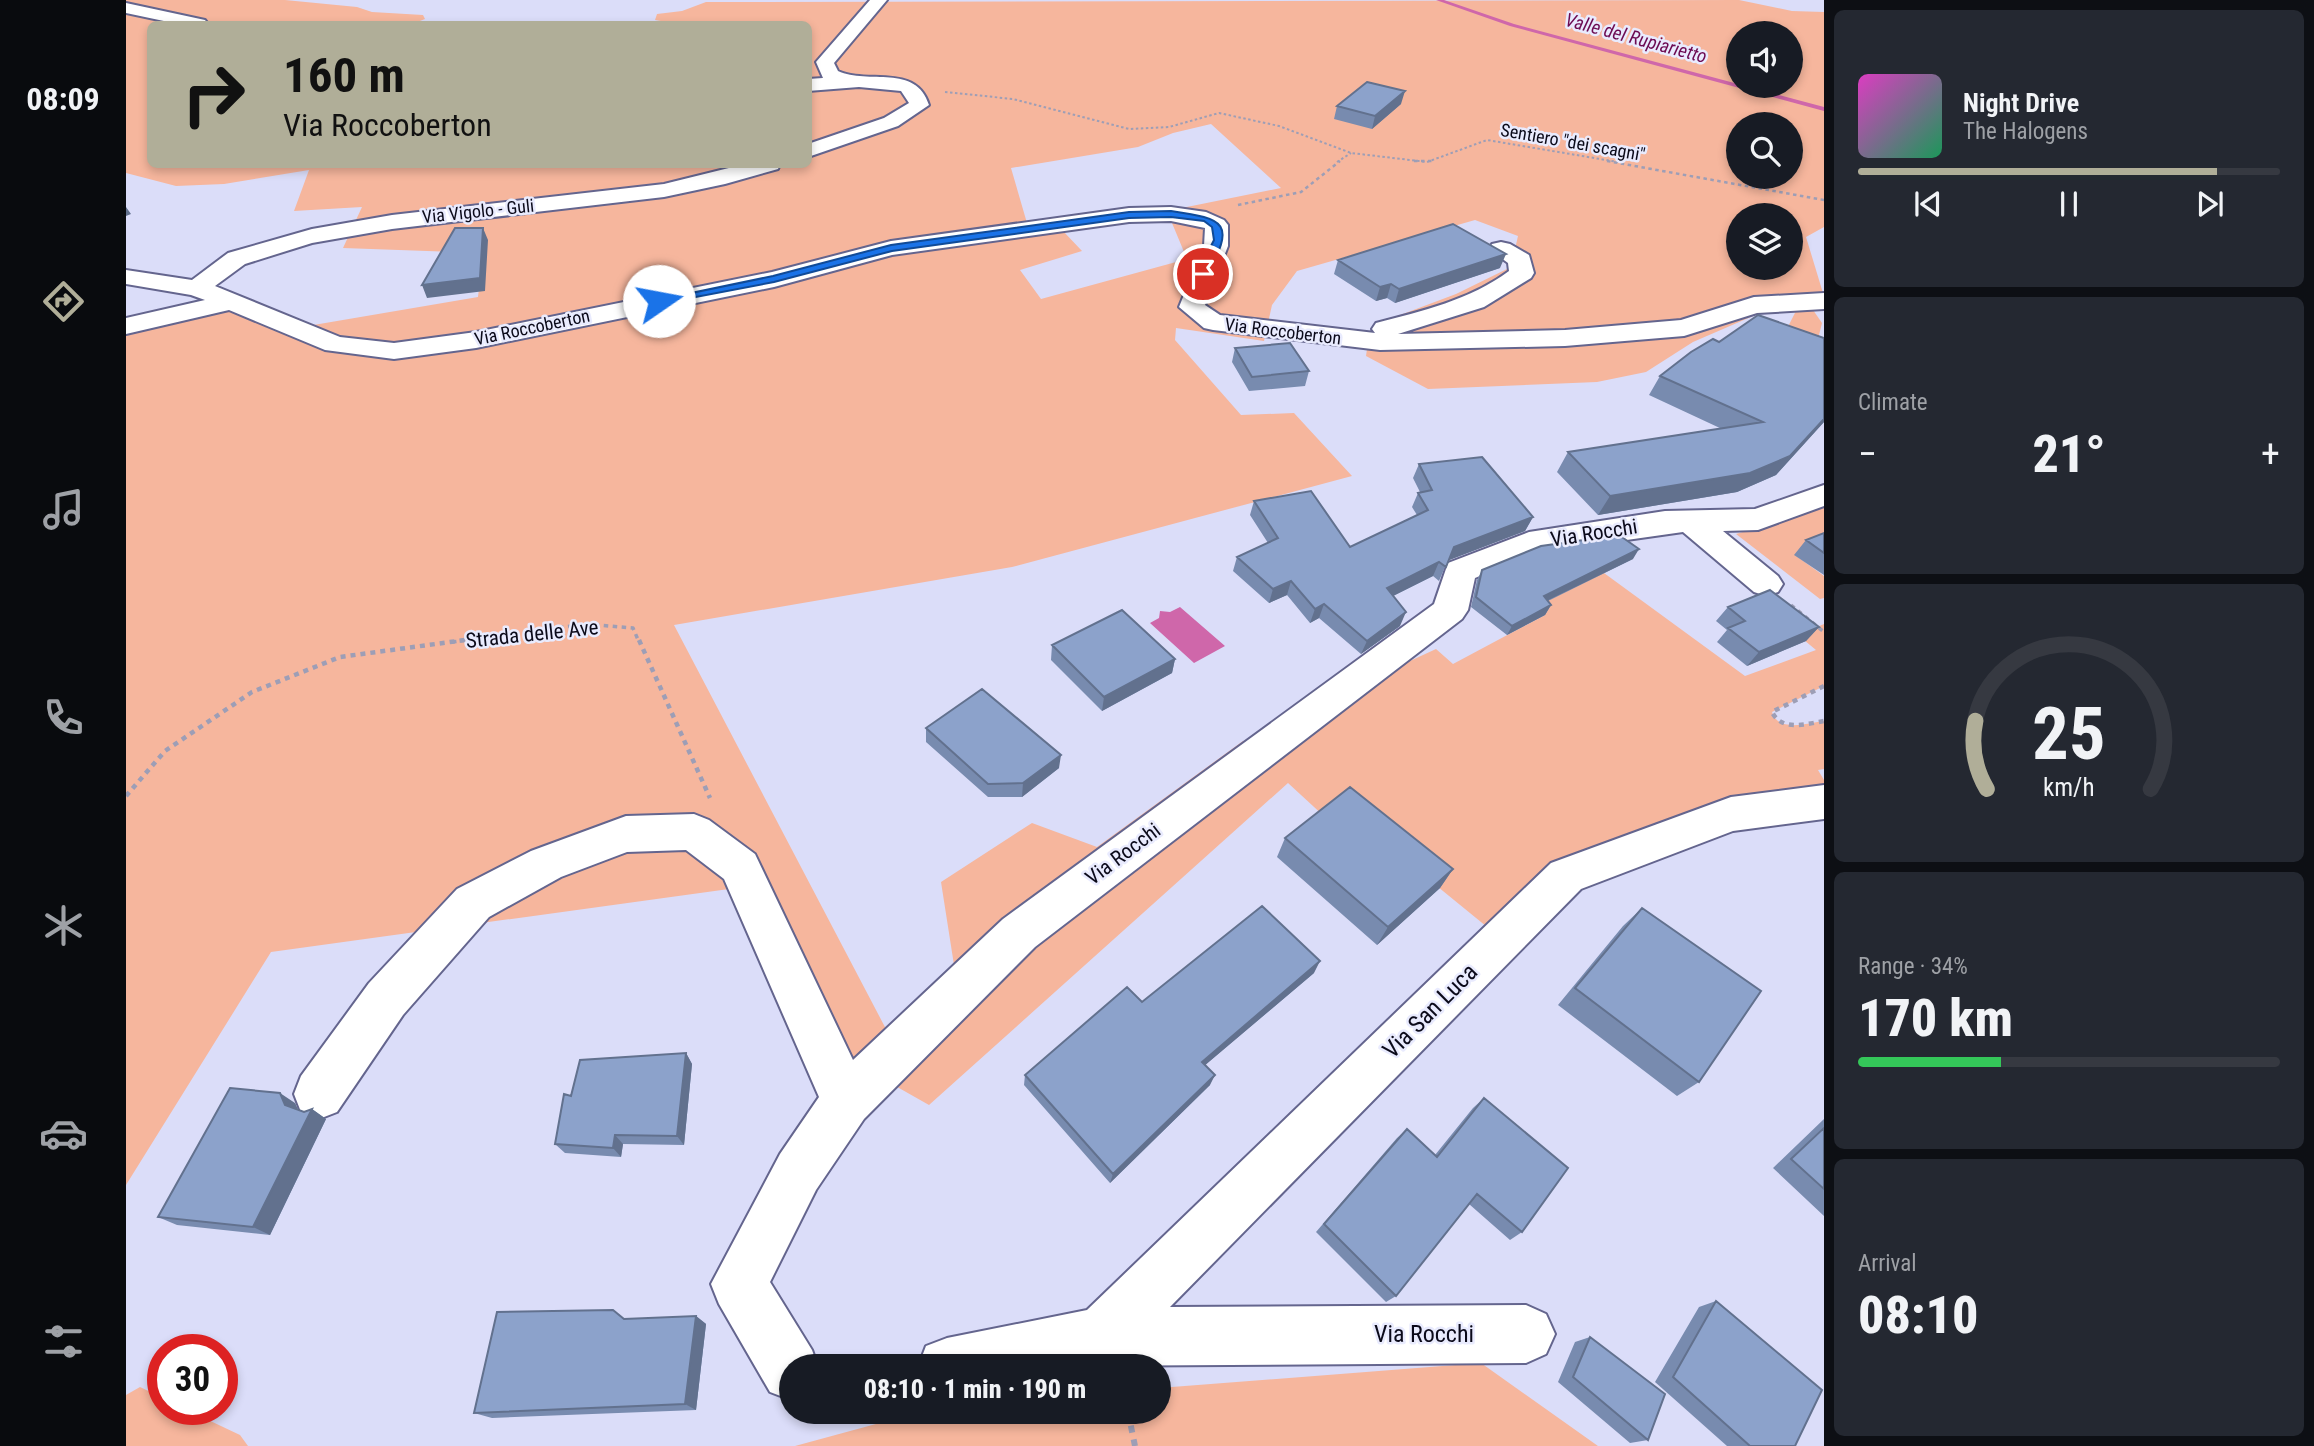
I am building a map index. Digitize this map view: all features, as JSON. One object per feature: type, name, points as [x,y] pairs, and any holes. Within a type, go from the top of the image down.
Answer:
[{"type":"street","points":[[848,82],[830,74],[825,62],[879,0]]},
{"type":"street","points":[[126,8],[185,21]]},
{"type":"street","points":[[812,85],[873,82],[908,87],[916,95],[919,105],[891,122],[812,150]]},
{"type":"street","name":"Via Vigolo - Guli","points":[[197,288],[228,263],[296,239],[386,221],[620,197],[729,178],[758,168]]},
{"type":"street","name":"Via Roccoberton","points":[[126,277],[197,288],[335,344],[394,351],[476,340],[774,279],[891,248],[1129,215],[1171,214],[1206,219],[1216,225],[1219,240],[1194,291],[1192,307],[1213,322],[1368,342],[1565,338],[1684,328],[1754,305],[1824,301]]},
{"type":"street","points":[[1368,342],[1373,333],[1470,303],[1509,285],[1522,273],[1520,260],[1501,249]]},
{"type":"street","points":[[126,327],[231,302]]},
{"type":"street","name":"Via Rocchi","points":[[781,1354],[739,1284],[799,1172],[846,1101],[1019,933],[1450,610],[1460,571],[1529,543],[1665,522],[1758,519],[1824,495]]},
{"type":"street","points":[[1690,521],[1766,584]]},
{"type":"street","name":"Via San Luca","points":[[1101,1336],[1566,876],[1731,814],[1824,802]]},
{"type":"street","points":[[319,1094],[386,999],[474,903],[546,864],[626,834],[694,832],[740,867],[846,1101]]},
{"type":"street","name":"Via Rocchi","points":[[1012,1354],[1101,1336],[1526,1334]]},
{"type":"path","name":"Sentiero \"dei scagni\"","points":[[911,90],[1013,99],[1129,129],[1169,127],[1219,113],[1279,126],[1351,153],[1427,162],[1488,140],[1824,200]]},
{"type":"path","points":[[1206,219],[1218,208],[1301,192],[1325,170],[1351,153]]},
{"type":"path","points":[[1766,584],[1824,632]]},
{"type":"path","name":"Strada delle Ave","points":[[126,796],[165,751],[252,692],[340,657],[586,624],[633,628],[740,867]]},
{"type":"path","points":[[1824,686],[1772,712],[1773,718],[1792,726],[1824,721]]},
{"type":"path","points":[[1130,1424],[1135,1446]]},
{"type":"shaded area","points":[[126,0],[285,0],[357,7],[372,12],[423,15],[425,19],[147,21],[147,168],[812,168],[812,21],[655,20],[657,14],[682,11],[706,2],[1739,0],[1792,11],[1824,12],[1824,227],[1806,237],[1823,293],[1760,313],[1693,342],[1646,372],[1597,382],[1428,389],[1366,356],[1368,342],[1379,323],[1456,294],[1511,267],[1518,236],[1475,220],[1297,271],[1272,305],[1264,341],[1176,328],[1175,340],[1241,415],[1294,413],[1352,476],[1012,567],[674,625],[886,1029],[954,965],[941,882],[1032,823],[1097,847],[1243,741],[1259,756],[1371,679],[1436,649],[1453,664],[1545,615],[1536,601],[1604,573],[1745,676],[1816,650],[1798,635],[1824,624],[1824,686],[1772,712],[1780,723],[1787,725],[1824,721],[1824,769],[1818,770],[1824,780],[1824,799],[1731,814],[1492,931],[1340,807],[1326,818],[1288,783],[929,1105],[846,1058],[758,885],[271,952],[126,1185],[126,329],[214,307],[290,329],[478,297],[483,253],[343,248],[362,207],[294,211],[309,170],[224,184],[176,186],[126,173]],"holes":[[[1211,124],[1281,188],[1167,211],[1187,259],[1041,299],[1020,270],[1082,251],[1063,231],[1029,230],[1011,168],[1138,147],[1173,133]]]},
{"type":"shaded area","points":[[1811,307],[1822,323],[1818,339],[1774,354],[1797,309]]},
{"type":"shaded area","points":[[1824,508],[1824,542],[1795,555],[1824,576],[1824,598],[1820,599],[1736,534]]},
{"type":"shaded area","points":[[1180,607],[1225,646],[1194,663],[1150,623],[1159,618],[1160,611],[1170,612]]},
{"type":"shaded area","points":[[1481,1363],[1598,1446],[795,1446],[876,1424],[1171,1424],[1171,1387]]},
{"type":"shaded area","points":[[140,1387],[147,1390],[147,1425],[219,1425],[240,1435],[248,1446],[126,1446],[126,1395]]},
{"type":"building","points":[[1367,82],[1405,91],[1375,116],[1337,106]]},
{"type":"building","points":[[1453,224],[1506,254],[1399,289],[1391,284],[1380,287],[1338,260]]},
{"type":"building","points":[[455,228],[483,228],[480,278],[422,285]]},
{"type":"building","points":[[1758,315],[1824,338],[1824,419],[1790,456],[1750,473],[1610,496],[1568,452],[1763,422],[1660,376],[1691,352],[1713,339],[1719,342]]},
{"type":"building","points":[[1290,343],[1309,371],[1252,377],[1235,348]]},
{"type":"building","points":[[1482,457],[1533,517],[1454,547],[1446,567],[1439,562],[1387,588],[1406,612],[1367,641],[1324,604],[1315,609],[1291,581],[1273,589],[1237,557],[1278,538],[1254,501],[1311,491],[1350,547],[1428,510],[1418,493],[1432,490],[1419,464]]},
{"type":"building","points":[[1824,533],[1824,553],[1806,540]]},
{"type":"building","points":[[1619,535],[1639,549],[1544,596],[1551,605],[1512,626],[1476,597],[1482,570],[1541,546]]},
{"type":"building","points":[[1770,590],[1819,627],[1759,652],[1728,628],[1745,621],[1728,607]]},
{"type":"building","points":[[1122,610],[1175,659],[1104,697],[1052,645]]},
{"type":"building","points":[[982,689],[1061,755],[1023,783],[988,784],[926,728]]},
{"type":"building","points":[[1350,787],[1453,869],[1388,927],[1285,838]]},
{"type":"building","points":[[1262,906],[1320,961],[1202,1062],[1215,1075],[1113,1174],[1025,1075],[1127,987],[1142,1002]]},
{"type":"building","points":[[1642,908],[1761,991],[1699,1082],[1575,988]]},
{"type":"building","points":[[686,1053],[677,1136],[615,1135],[613,1148],[555,1144],[564,1094],[571,1096],[580,1060]]},
{"type":"building","points":[[230,1088],[280,1093],[285,1105],[304,1112],[312,1109],[253,1227],[158,1217]]},
{"type":"building","points":[[1484,1098],[1568,1168],[1522,1232],[1477,1194],[1396,1296],[1324,1224],[1407,1129],[1437,1157]]},
{"type":"building","points":[[1824,1128],[1824,1189],[1791,1159]]},
{"type":"building","points":[[1716,1301],[1822,1390],[1795,1446],[1750,1446],[1673,1377]]},
{"type":"building","points":[[613,1310],[624,1319],[696,1316],[685,1404],[474,1413],[497,1312]]},
{"type":"building","points":[[1590,1337],[1665,1394],[1648,1440],[1573,1377]]},
{"type":"waterway","name":"Valle del Rupiarietto","points":[[1439,0],[1512,25],[1824,109]]},
{"type":"route","points":[[659,301],[774,279],[891,248],[1129,215],[1171,214],[1206,219],[1216,225],[1219,240],[1203,274]]}]
